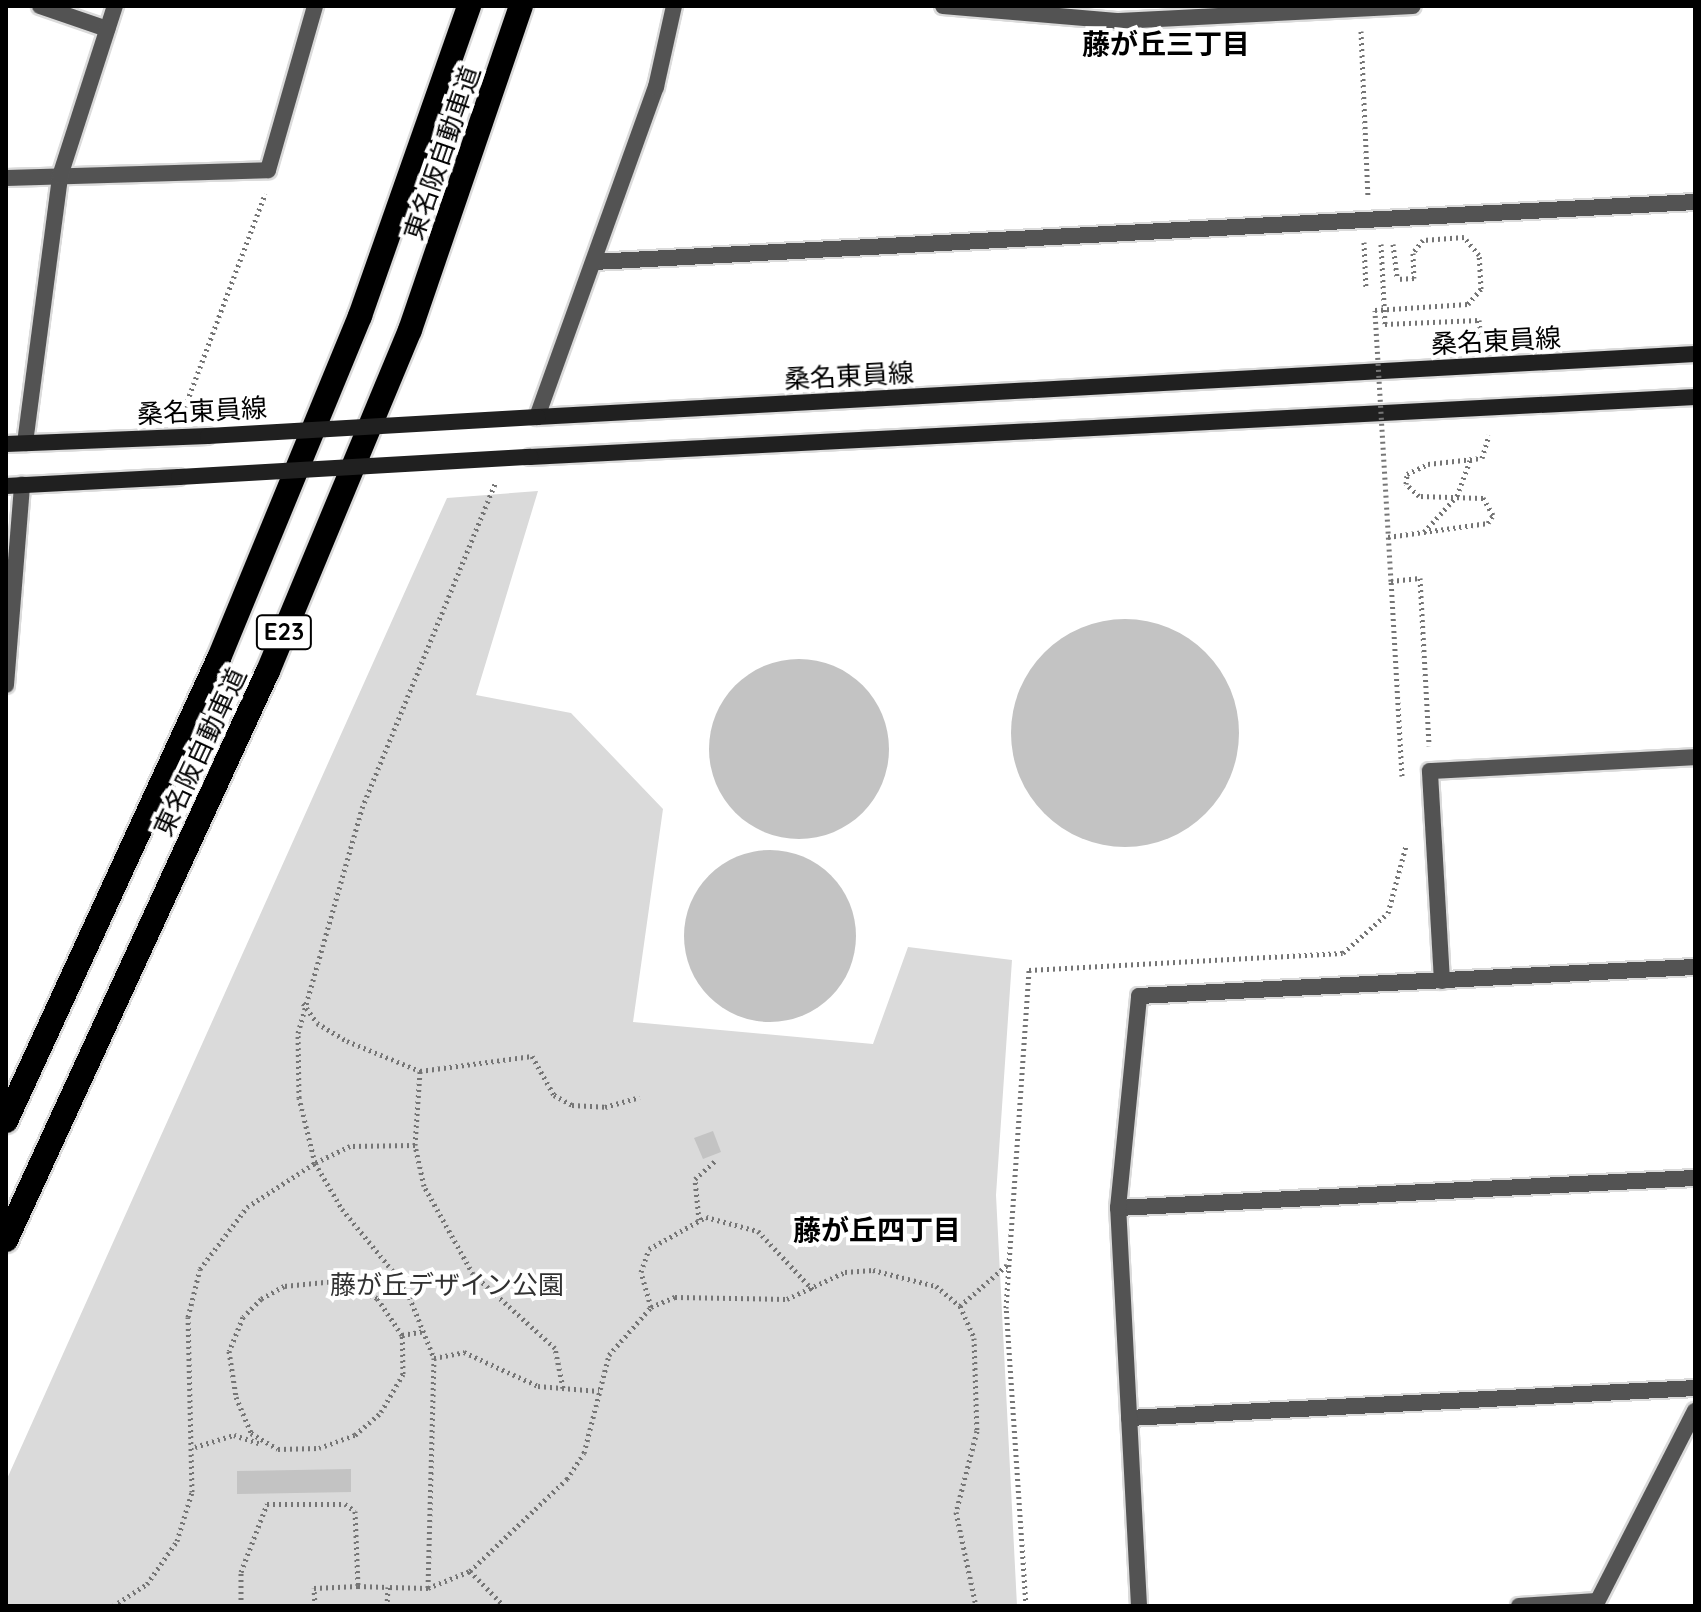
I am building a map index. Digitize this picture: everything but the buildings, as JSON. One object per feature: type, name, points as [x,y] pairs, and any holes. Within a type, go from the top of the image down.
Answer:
[{"type":"highway","name":"東名阪自動車道","points":[[6,1121],[231,630],[360,316],[469,6]]},
{"type":"highway","name":"東名阪自動車道","points":[[6,1240],[274,656],[410,330],[521,6]]},
{"type":"main road","name":"桑名東員線","points":[[6,444],[208,436],[1695,354]]},
{"type":"main road","points":[[1676,355],[1695,360]]},
{"type":"main road","points":[[14,486],[1695,397]]},
{"type":"street","points":[[40,6],[107,29]]},
{"type":"street","points":[[25,443],[60,176],[115,6]]},
{"type":"street","points":[[6,178],[268,170],[315,6]]},
{"type":"street","points":[[537,417],[656,87],[674,6]]},
{"type":"street","points":[[943,6],[1119,21],[1413,6]]},
{"type":"street","points":[[594,262],[1695,202]]},
{"type":"street","points":[[6,685],[14,486]]},
{"type":"street","points":[[1442,981],[1430,771],[1695,757]]},
{"type":"street","points":[[1139,1606],[1118,1208],[1139,996],[1695,967]]},
{"type":"street","points":[[1118,1208],[1695,1178]]},
{"type":"street","points":[[1129,1418],[1695,1388]]},
{"type":"street","points":[[1519,1606],[1596,1604],[1695,1411]]},
{"type":"path","points":[[185,407],[265,196],[268,170]]},
{"type":"path","points":[[1393,235],[1397,279],[1414,278],[1413,253],[1423,240],[1464,237],[1479,255],[1481,289],[1468,304],[1375,310],[1403,788]]},
{"type":"path","points":[[1363,236],[1366,289]]},
{"type":"path","points":[[1388,537],[1488,523],[1493,515],[1483,498],[1419,496],[1409,492],[1407,474],[1428,464],[1482,458],[1489,435]]},
{"type":"path","points":[[1423,533],[1457,496],[1470,460]]},
{"type":"path","points":[[428,1588],[434,1358],[405,1286],[342,1209],[315,1163],[295,1064],[303,1002],[362,808],[496,482]]},
{"type":"path","points":[[1391,581],[1420,578],[1430,771]]},
{"type":"path","points":[[1026,1606],[1008,1264],[1029,970],[1343,953],[1388,913],[1402,878],[1405,836]]},
{"type":"path","points":[[303,1002],[317,1023],[347,1041],[420,1071],[532,1056],[554,1095],[572,1105],[605,1107],[640,1097]]},
{"type":"path","points":[[420,1071],[415,1145],[424,1186],[456,1250],[555,1348],[563,1388]]},
{"type":"path","points":[[116,1605],[147,1584],[177,1541],[192,1492],[195,1447],[188,1317],[200,1269],[247,1207],[315,1163],[350,1146],[415,1145]]},
{"type":"path","points":[[699,1220],[695,1179],[716,1160]]},
{"type":"path","points":[[651,1307],[641,1272],[649,1249],[699,1220],[727,1219],[758,1231],[813,1290]]},
{"type":"path","points":[[960,1306],[1008,1264]]},
{"type":"path","points":[[315,1606],[314,1588],[428,1588],[470,1571],[567,1479],[584,1453],[609,1355],[651,1307],[675,1297],[747,1303],[813,1290],[845,1272],[907,1273],[960,1306],[974,1338],[978,1382],[977,1431],[956,1512],[976,1606]]},
{"type":"path","points":[[195,1447],[234,1435],[262,1445],[300,1450],[355,1435],[390,1401],[403,1374],[402,1335],[377,1298],[335,1281],[284,1286],[261,1299],[238,1326],[229,1362],[243,1416],[262,1445]]},
{"type":"path","points":[[402,1335],[424,1331]]},
{"type":"path","points":[[434,1358],[464,1352],[538,1386],[599,1391]]},
{"type":"path","points":[[241,1606],[241,1572],[267,1504],[345,1504],[355,1511],[358,1586]]},
{"type":"path","points":[[470,1571],[504,1606]]},
{"type":"path","points":[[387,1606],[388,1587]]},
{"type":"green space","name":"藤が丘デザイン公園","points":[[538,491],[476,695],[571,713],[663,809],[633,1022],[873,1044],[908,947],[1012,960],[996,1195],[1017,1606],[6,1606],[6,1481],[447,498]]},
{"type":"district","name":"藤が丘三丁目","points":[[1166,44]]},
{"type":"district","name":"藤が丘四丁目","points":[[877,1230]]}]
